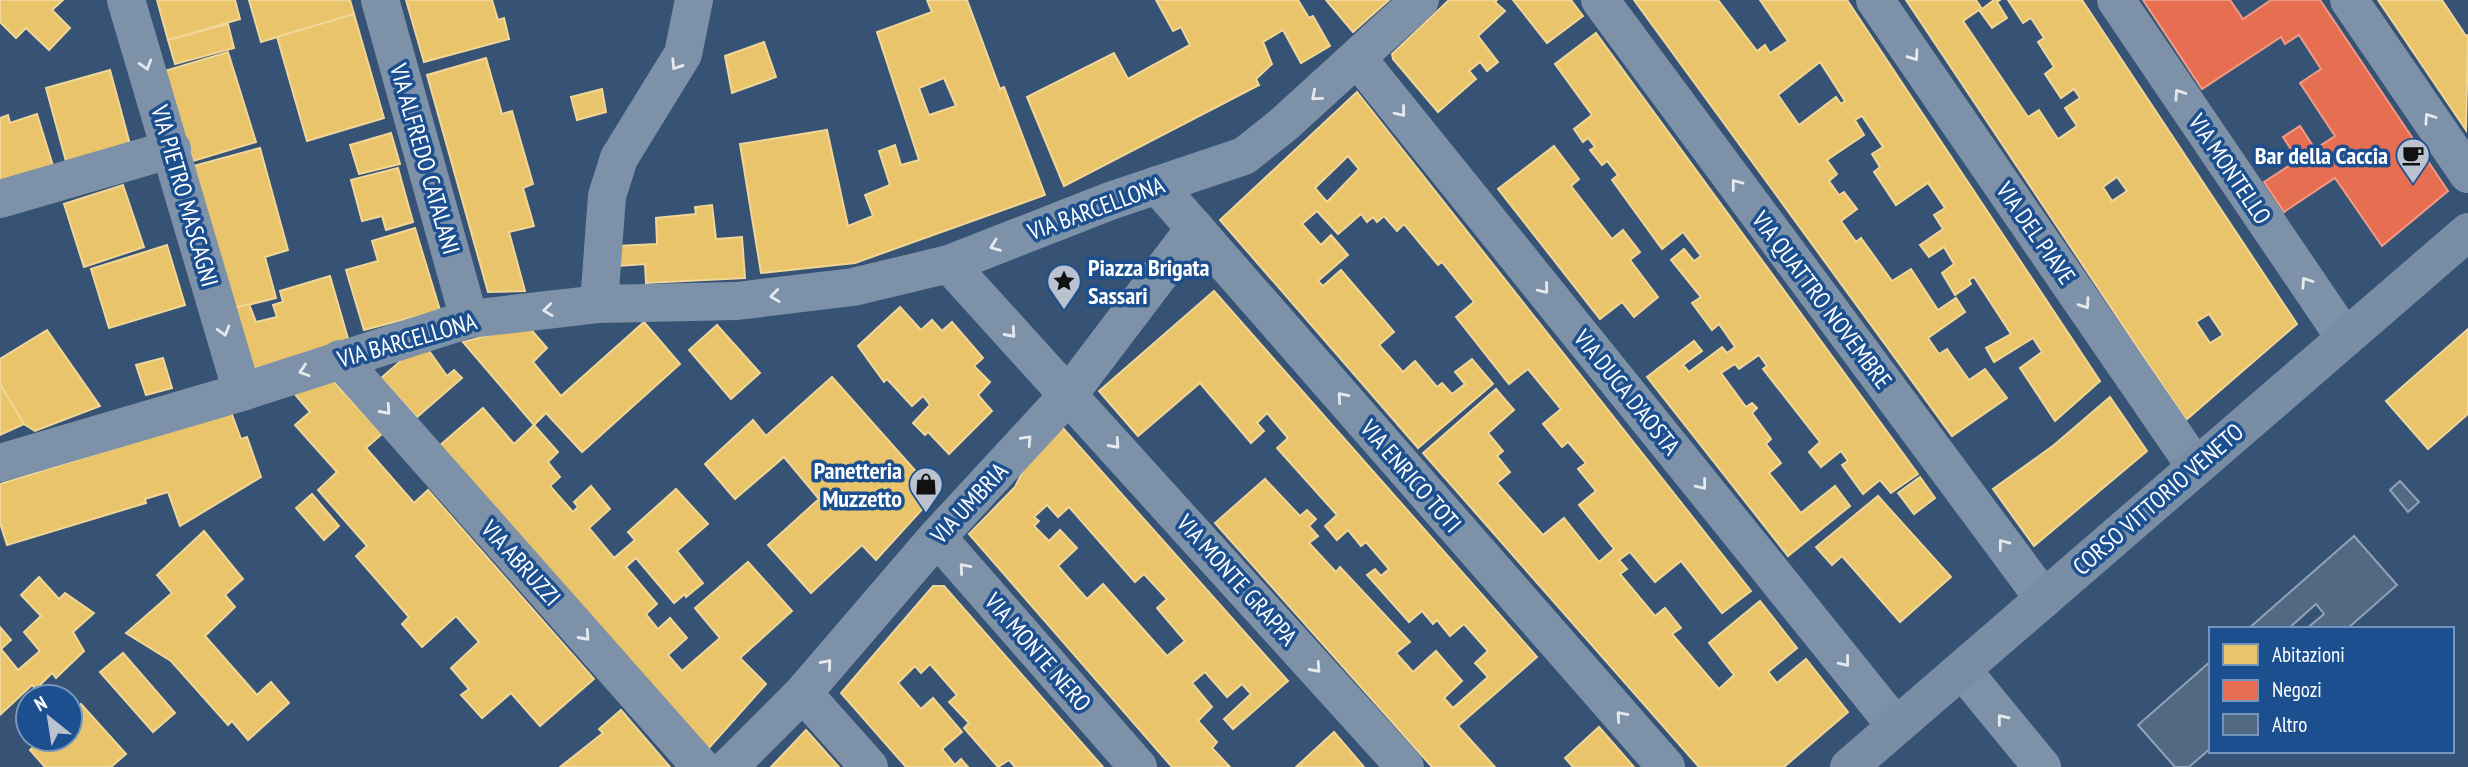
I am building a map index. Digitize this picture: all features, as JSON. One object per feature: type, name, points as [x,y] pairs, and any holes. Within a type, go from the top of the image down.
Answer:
[{"type":"main road","name":"CORSO VITTORIO VENETO","points":[[1849,767],[2468,232]]},
{"type":"street","name":"VIA PIETRO MASCAGNI","points":[[126,0],[242,392]]},
{"type":"street","name":"VIA ALFREDO CATALANI","points":[[380,0],[469,319]]},
{"type":"street","points":[[598,304],[607,196],[619,158],[683,54],[694,0]]},
{"type":"street","points":[[1358,59],[1420,0]]},
{"type":"street","name":"VIA QUATTRO NOVEMBRE","points":[[1600,0],[2043,599]]},
{"type":"street","name":"VIA DEL PIAVE","points":[[1875,0],[2195,466]]},
{"type":"street","name":"VIA MONTELLO","points":[[2116,0],[2345,338]]},
{"type":"street","points":[[2348,0],[2468,174]]},
{"type":"street","name":"VIA BARCELLONA","points":[[0,463],[242,392],[469,319],[598,304],[737,301],[853,287],[950,264],[1157,185],[1244,156],[1358,59]]},
{"type":"street","name":"VIA DUCA D'AOSTA","points":[[1358,59],[1895,725]]},
{"type":"street","points":[[0,199],[172,149]]},
{"type":"street","name":"VIA ENRICO TOTI","points":[[1157,185],[1666,767]]},
{"type":"street","name":"VIA UMBRIA","points":[[729,767],[803,692],[937,537],[1069,394],[1195,228]]},
{"type":"street","points":[[950,264],[1069,394]]},
{"type":"street","name":"VIA ABRUZZI","points":[[340,359],[701,767]]},
{"type":"street","name":"VIA MONTE GRAPPA","points":[[1069,394],[1405,767]]},
{"type":"street","name":"VIA MONTE NERO","points":[[937,537],[1138,767]]},
{"type":"street","points":[[1963,671],[2042,767]]},
{"type":"street","points":[[803,692],[869,767]]},
{"type":"building: Abitazioni","points":[[0,0],[63,0],[52,10],[70,28],[49,50],[26,28],[16,38],[0,22]]},
{"type":"building: Abitazioni","points":[[157,0],[235,0],[240,19],[168,40]]},
{"type":"building: Abitazioni","points":[[249,0],[350,0],[354,14],[261,42]]},
{"type":"building: Abitazioni","points":[[406,0],[492,0],[498,20],[504,18],[509,39],[424,62]]},
{"type":"building: Abitazioni","points":[[927,0],[967,0],[1000,89],[1004,87],[1045,195],[855,263],[761,273],[740,144],[827,130],[848,226],[873,216],[865,195],[890,185],[879,151],[895,145],[901,165],[919,160],[877,32],[932,12]],"holes":[[[944,78],[956,106],[929,115],[919,88]]]},
{"type":"building: Abitazioni","points":[[1156,0],[1298,0],[1309,18],[1313,16],[1330,46],[1301,63],[1283,30],[1263,42],[1272,64],[1256,79],[1259,85],[1064,186],[1027,97],[1114,53],[1128,79],[1190,45],[1181,27],[1173,31]]},
{"type":"building: Abitazioni","points":[[1326,0],[1389,0],[1353,32]]},
{"type":"building: Abitazioni","points":[[1449,0],[1497,0],[1495,2],[1505,11],[1478,36],[1498,62],[1487,71],[1480,62],[1469,71],[1476,79],[1438,112],[1393,59],[1392,54]]},
{"type":"building: Abitazioni","points":[[1513,0],[1571,0],[1583,16],[1547,43]]},
{"type":"building: Abitazioni","points":[[1634,0],[1718,0],[1757,51],[1765,45],[1770,53],[1788,41],[1760,0],[1847,0],[2100,381],[2055,421],[2020,368],[2042,352],[2033,338],[1994,362],[1986,348],[2011,334],[1974,277],[1969,280],[1971,284],[1955,295],[1942,273],[1954,264],[1944,247],[1929,257],[1920,245],[1943,229],[1934,215],[1945,208],[1928,183],[1896,205],[1874,172],[1880,167],[1872,154],[1883,147],[1862,116],[1855,120],[1864,135],[1827,160],[1837,174],[1829,181],[1839,195],[1844,192],[1857,209],[1841,221],[1856,242],[1861,238],[1892,281],[1911,269],[1938,310],[1956,298],[1965,312],[1928,338],[1939,354],[1947,349],[1969,380],[1985,369],[2007,398],[1952,436]],"holes":[[[1820,62],[1845,101],[1841,104],[1836,97],[1799,125],[1778,95]]]},
{"type":"building: Abitazioni","points":[[1906,0],[1976,0],[1982,9],[1994,0],[2000,0],[1997,2],[2007,18],[1992,28],[1979,10],[1963,21],[2028,117],[2039,110],[2058,139],[2077,126],[2065,108],[2080,98],[2074,89],[2061,98],[2045,74],[2054,67],[2038,42],[2044,38],[2031,18],[2023,23],[2008,0],[2082,0],[2297,324],[2186,420]],"holes":[[[2117,177],[2127,191],[2112,201],[2103,187]],[[2209,314],[2223,335],[2210,343],[2196,322]]]},
{"type":"building: Abitazioni","points":[[2378,0],[2442,0],[2466,36],[2468,35],[2466,130]]},
{"type":"building: Abitazioni","points":[[354,14],[384,118],[307,141],[277,37]]},
{"type":"building: Abitazioni","points":[[228,24],[234,48],[175,64],[168,40]]},
{"type":"building: Abitazioni","points":[[1596,33],[1918,474],[1891,493],[1880,480],[1863,494],[1842,465],[1848,461],[1841,451],[1821,467],[1809,452],[1820,442],[1763,369],[1767,366],[1759,355],[1739,369],[1735,364],[1721,373],[1746,407],[1752,403],[1757,408],[1752,413],[1771,439],[1766,444],[1781,463],[1769,473],[1801,513],[1835,486],[1850,506],[1788,556],[1647,377],[1694,341],[1702,351],[1683,365],[1689,372],[1722,347],[1727,353],[1735,347],[1719,324],[1712,330],[1692,303],[1701,297],[1671,260],[1684,249],[1694,261],[1701,256],[1683,232],[1662,249],[1612,180],[1618,175],[1607,161],[1602,165],[1590,150],[1595,147],[1588,138],[1583,142],[1574,129],[1592,115],[1555,64]]},
{"type":"building: Abitazioni","points":[[764,42],[776,77],[732,93],[725,56]]},
{"type":"building: Abitazioni","points":[[228,52],[256,142],[193,161],[165,71]]},
{"type":"building: Abitazioni","points":[[486,58],[502,114],[512,111],[533,184],[523,188],[534,226],[509,232],[525,291],[488,292],[427,75]]},
{"type":"building: Abitazioni","points":[[110,70],[131,148],[67,165],[46,88]]},
{"type":"building: Abitazioni","points":[[602,89],[606,112],[577,120],[571,97]]},
{"type":"building: Abitazioni","points":[[1357,92],[1751,591],[1722,613],[1681,561],[1655,582],[1630,552],[1619,560],[1627,569],[1620,574],[1655,616],[1665,608],[1681,628],[1672,634],[1719,689],[1734,675],[1709,643],[1760,601],[1797,648],[1768,672],[1777,683],[1806,659],[1848,712],[1784,767],[1699,767],[1423,453],[1496,389],[1514,410],[1488,433],[1503,451],[1497,456],[1510,472],[1497,483],[1543,535],[1564,518],[1599,562],[1614,549],[1579,505],[1596,491],[1578,469],[1586,463],[1568,442],[1562,447],[1543,424],[1561,409],[1528,369],[1509,384],[1456,317],[1474,302],[1442,262],[1438,265],[1404,224],[1397,231],[1384,216],[1377,222],[1373,217],[1367,222],[1361,214],[1338,234],[1317,211],[1302,224],[1321,245],[1331,235],[1348,255],[1318,281],[1323,286],[1341,270],[1394,332],[1379,345],[1403,372],[1415,361],[1437,387],[1442,383],[1452,394],[1465,384],[1455,372],[1472,359],[1493,384],[1418,448],[1220,220]],"holes":[[[1348,156],[1359,169],[1327,202],[1315,188]]]},
{"type":"building: Abitazioni","points":[[37,114],[54,169],[0,186],[0,118],[8,115],[10,123]]},
{"type":"building: Abitazioni","points":[[391,133],[400,164],[359,174],[350,145]]},
{"type":"building: Abitazioni","points":[[1554,146],[1579,179],[1571,186],[1612,239],[1623,230],[1640,252],[1630,260],[1658,297],[1634,317],[1622,302],[1600,319],[1498,189]]},
{"type":"building: Abitazioni","points":[[260,148],[288,250],[265,257],[276,298],[227,310],[190,167]]},
{"type":"building: Abitazioni","points":[[398,168],[413,222],[386,230],[382,216],[362,221],[351,180]]},
{"type":"building: Abitazioni","points":[[123,185],[144,247],[84,267],[64,204]]},
{"type":"building: Abitazioni","points":[[712,205],[716,239],[742,237],[745,278],[646,283],[645,264],[618,266],[617,246],[657,244],[656,218],[696,214],[695,207]]},
{"type":"building: Abitazioni","points":[[415,228],[440,310],[364,330],[346,270],[378,261],[372,241]]},
{"type":"building: Abitazioni","points":[[167,245],[185,305],[109,328],[91,269]]},
{"type":"building: Abitazioni","points":[[330,276],[349,342],[245,371],[227,310],[249,304],[256,322],[277,317],[273,305],[283,302],[280,291]]},
{"type":"building: Abitazioni","points":[[1214,291],[1537,657],[1458,726],[1495,767],[1432,767],[1215,523],[1265,479],[1300,516],[1307,510],[1316,519],[1309,526],[1318,536],[1309,543],[1336,572],[1340,567],[1410,642],[1396,653],[1413,672],[1436,651],[1462,681],[1444,698],[1453,708],[1488,677],[1475,663],[1488,651],[1464,624],[1450,636],[1437,620],[1433,624],[1422,611],[1409,622],[1367,575],[1375,569],[1381,576],[1389,569],[1366,542],[1361,546],[1348,530],[1337,540],[1325,526],[1337,515],[1277,448],[1288,438],[1267,413],[1257,423],[1264,431],[1251,443],[1200,383],[1138,436],[1099,391]]},
{"type":"building: Abitazioni","points":[[900,307],[921,330],[932,320],[942,331],[952,322],[983,358],[974,366],[990,382],[978,395],[992,411],[949,454],[928,432],[925,435],[913,423],[930,405],[923,396],[912,406],[887,379],[884,382],[858,346]]},
{"type":"building: Abitazioni","points":[[644,322],[680,364],[582,452],[546,413],[534,425],[463,342],[527,325],[547,348],[533,362],[561,396]]},
{"type":"building: Abitazioni","points":[[717,325],[760,373],[731,399],[689,350]]},
{"type":"building: Abitazioni","points":[[2468,329],[2468,414],[2428,449],[2386,401]]},
{"type":"building: Abitazioni","points":[[47,330],[100,406],[35,431],[24,424],[0,384],[0,359]]},
{"type":"building: Abitazioni","points":[[427,348],[447,376],[454,370],[462,378],[417,417],[381,378],[404,358]]},
{"type":"building: Abitazioni","points":[[163,358],[172,388],[146,395],[136,365]]},
{"type":"building: Abitazioni","points":[[832,377],[936,494],[876,560],[862,545],[811,593],[768,545],[819,499],[784,457],[735,499],[705,464],[753,420],[766,436]]},
{"type":"building: Abitazioni","points":[[332,380],[382,434],[366,448],[414,503],[428,490],[594,679],[540,726],[511,693],[482,718],[461,695],[469,689],[451,668],[479,642],[456,616],[422,647],[402,624],[409,617],[356,556],[367,546],[318,490],[337,472],[295,425],[310,412],[293,392]]},
{"type":"building: Abitazioni","points":[[0,384],[24,424],[0,435]]},
{"type":"building: Abitazioni","points":[[2110,397],[2147,451],[2034,546],[1993,489],[2054,445]]},
{"type":"building: Abitazioni","points":[[483,408],[514,444],[534,425],[558,452],[548,462],[560,477],[550,486],[573,512],[578,507],[574,502],[591,486],[610,509],[589,528],[614,558],[635,540],[628,532],[676,489],[708,524],[677,551],[703,583],[686,597],[685,594],[674,603],[636,558],[626,567],[657,604],[646,614],[658,629],[670,618],[687,638],[668,655],[682,671],[720,638],[695,608],[748,562],[792,611],[740,658],[766,684],[708,749],[439,446]]},
{"type":"building: Abitazioni","points":[[231,412],[241,439],[247,437],[261,477],[180,526],[168,492],[145,499],[146,503],[7,545],[0,523],[0,484]]},
{"type":"building: Abitazioni","points":[[1062,427],[1288,681],[1233,729],[1224,719],[1251,694],[1242,684],[1227,697],[1205,672],[1192,683],[1212,707],[1198,721],[1217,742],[1212,748],[1230,767],[1172,767],[969,534],[1015,487],[1024,469]],"holes":[[[1047,505],[1058,517],[1069,507],[1135,582],[1144,574],[1167,599],[1157,608],[1185,641],[1167,656],[1103,584],[1087,599],[1058,566],[1077,548],[1060,530],[1049,541],[1034,526],[1039,521],[1034,517]]]},
{"type":"building: Abitazioni","points":[[1920,477],[1935,498],[1914,514],[1898,493]]},
{"type":"building: Abitazioni","points":[[312,494],[339,526],[324,540],[296,508]]},
{"type":"building: Abitazioni","points":[[1878,496],[1951,577],[1900,622],[1842,556],[1832,565],[1816,547]]},
{"type":"building: Abitazioni","points":[[204,531],[243,579],[225,595],[235,607],[205,636],[257,695],[271,682],[289,703],[248,740],[232,721],[228,725],[171,661],[126,633],[172,593],[157,575]]},
{"type":"building: Abitazioni","points":[[39,577],[59,599],[65,593],[94,613],[73,632],[84,651],[56,678],[52,673],[42,683],[14,683],[14,702],[0,715],[0,627],[11,640],[1,649],[18,670],[40,651],[24,632],[41,616],[21,595]]},
{"type":"building: Abitazioni","points":[[933,586],[944,586],[1103,767],[1015,767],[1009,760],[998,767],[964,728],[969,723],[949,702],[957,695],[930,664],[921,673],[915,666],[898,683],[921,709],[933,698],[962,732],[942,749],[955,765],[961,759],[968,767],[906,767],[841,693]]},
{"type":"building: Abitazioni","points":[[123,653],[175,713],[153,732],[100,672]]},
{"type":"building: Abitazioni","points":[[84,707],[126,754],[111,767],[45,767],[33,753],[84,753]]},
{"type":"building: Abitazioni","points":[[621,710],[670,767],[560,767],[603,733],[599,729]]},
{"type":"building: Abitazioni","points":[[1599,727],[1634,767],[1573,767],[1565,758]]},
{"type":"building: Abitazioni","points":[[806,730],[839,767],[771,767]]},
{"type":"building: Abitazioni","points":[[1334,732],[1364,767],[1296,767]]},
{"type":"building: Negozi","points":[[2143,0],[2230,0],[2243,19],[2271,0],[2320,0],[2448,191],[2382,246],[2335,178],[2284,212],[2264,182],[2298,160],[2283,137],[2300,126],[2315,149],[2335,136],[2300,83],[2321,69],[2299,35],[2285,44],[2281,37],[2202,89]]},
{"type":"building: Altro","points":[[2400,481],[2419,502],[2408,512],[2390,490]]},
{"type":"building: Altro","points":[[2354,536],[2397,585],[2349,627],[2308,627],[2324,614],[2316,604],[2290,627],[2250,627]]},
{"type":"building: Altro","points":[[2209,663],[2209,750],[2189,767],[2175,767],[2138,725]]},
{"type":"place","name":"Bar della Caccia","points":[[2413,185]]},
{"type":"place","name":"Piazza Brigata Sassari","points":[[1064,311]]},
{"type":"place","name":"Panetteria Muzzetto","points":[[926,514]]}]
